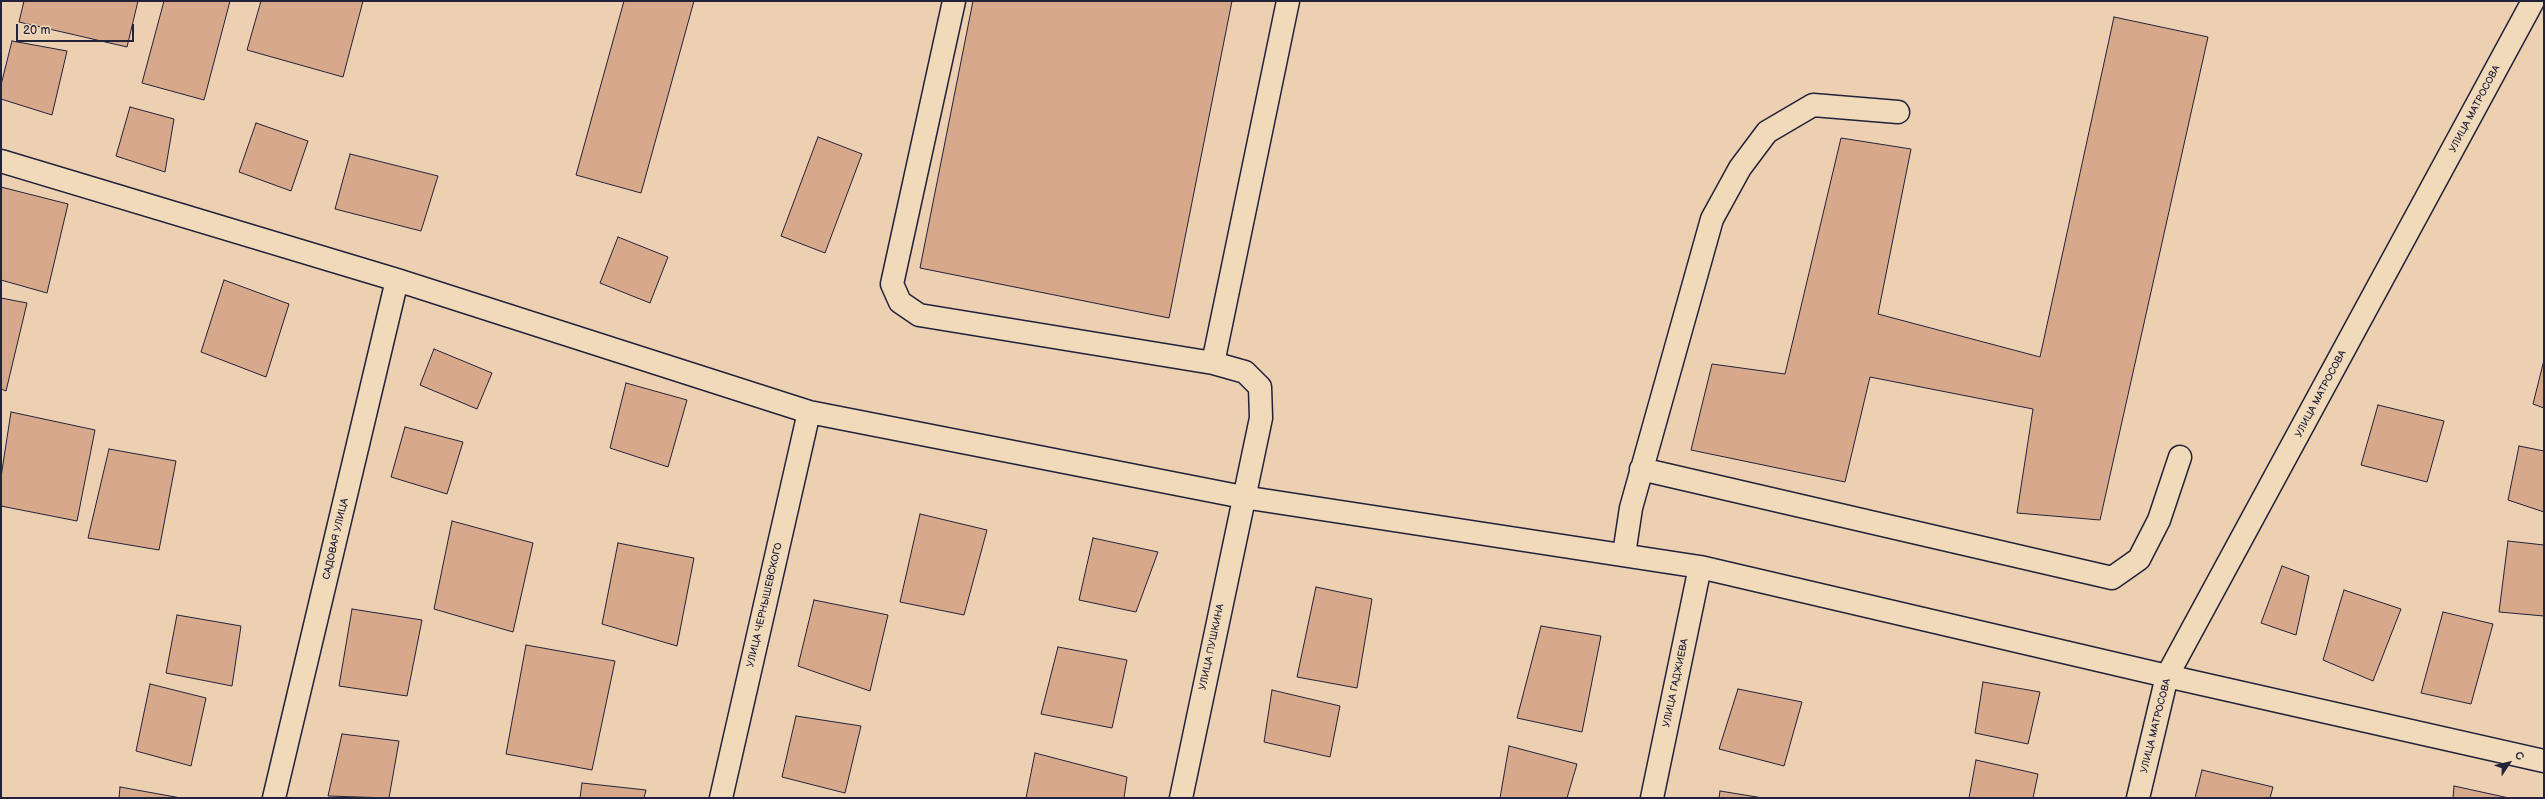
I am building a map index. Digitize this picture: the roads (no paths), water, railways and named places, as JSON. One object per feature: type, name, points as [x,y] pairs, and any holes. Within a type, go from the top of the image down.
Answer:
[{"type":"street","name":"УЛИЦА ПУШКИНА","points":[[954,1],[892,284],[900,302],[919,315],[1213,363],[1245,372],[1260,387],[1261,418],[1243,497],[1181,798]]},
{"type":"street","points":[[1213,363],[1288,1]]},
{"type":"street","name":"УЛИЦА МАТРОСОВА","points":[[2138,798],[2167,676],[2533,1]]},
{"type":"street","points":[[1624,554],[1631,508],[1712,219],[1740,168],[1767,132],[1812,105],[1898,112]]},
{"type":"street","points":[[1,161],[397,280],[808,412],[1243,497],[1624,554],[1700,567],[2167,676],[2544,761]]},
{"type":"street","name":"САДОВАЯ УЛИЦА","points":[[274,798],[397,280]]},
{"type":"street","name":"УЛИЦА ЧЕРНЫШЕВСКОГО","points":[[721,798],[808,412]]},
{"type":"street","points":[[1641,470],[2112,578],[2139,559],[2159,520],[2180,457]]},
{"type":"street","name":"УЛИЦА ГАДЖИЕВА","points":[[1652,798],[1700,567]]}]
